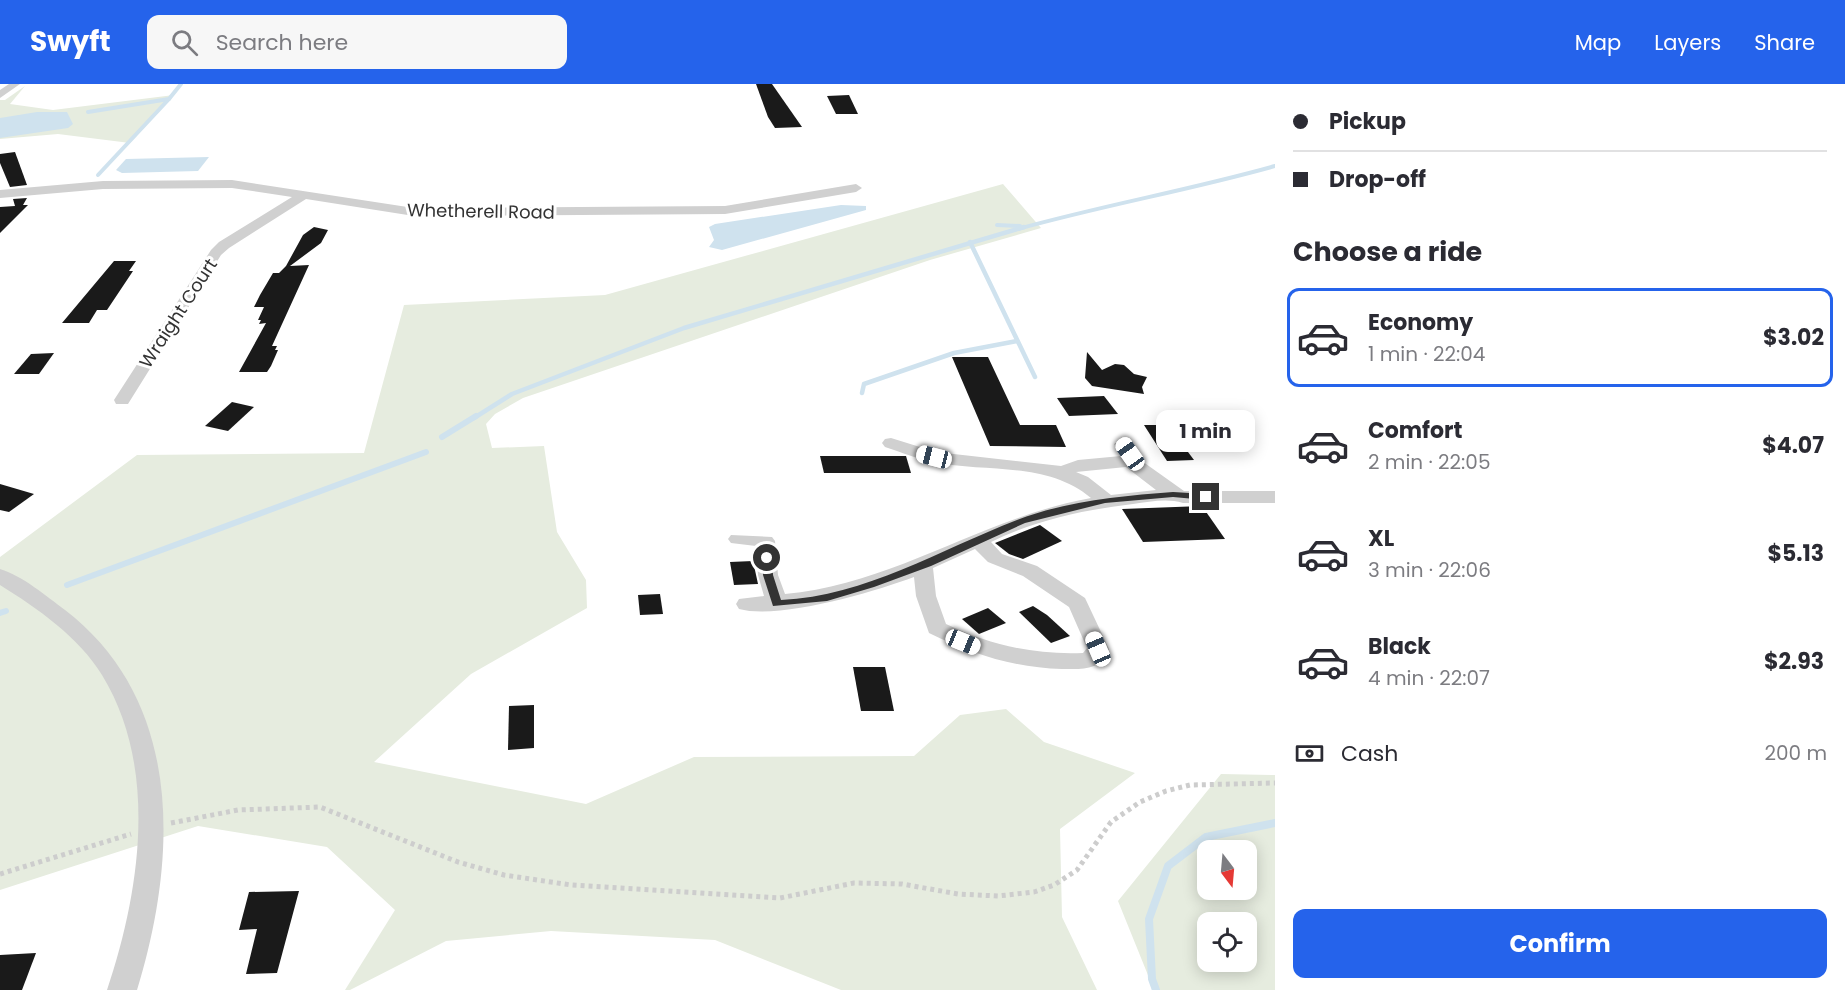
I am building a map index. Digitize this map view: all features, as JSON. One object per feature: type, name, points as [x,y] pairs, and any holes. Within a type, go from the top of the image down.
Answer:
[{"type":"street","points":[[0,95],[15,84]]},
{"type":"street","name":"Whetherell Road","points":[[0,195],[72,186],[205,184],[254,186],[414,212],[679,211],[743,208],[856,188]]},
{"type":"street","name":"Wraight Court","points":[[122,400],[216,253],[224,245],[304,195]]},
{"type":"street","points":[[891,443],[934,457],[1038,466],[1061,472],[1082,481],[1105,500]]},
{"type":"street","points":[[1123,444],[1130,454],[1130,461]]},
{"type":"street","points":[[1061,472],[1078,465],[1130,461],[1173,495]]},
{"type":"street","points":[[746,604],[827,597],[871,585],[923,565],[977,539],[1022,521],[1105,500],[1173,495],[1275,497]]},
{"type":"street","points":[[738,539],[765,541],[768,575],[777,603]]},
{"type":"street","points":[[923,565],[926,596],[937,628],[989,652],[1063,662],[1089,660],[1098,649],[1078,603],[1030,571],[995,558],[977,539]]},
{"type":"street","points":[[0,576],[34,596],[95,649],[112,672],[134,717],[142,745],[150,829],[147,886],[133,963],[122,990]]},
{"type":"path","points":[[180,821],[238,810],[320,807],[458,862],[504,875],[571,885],[780,898],[854,883],[902,884],[958,894],[998,896],[1034,892],[1054,885],[1077,870],[1111,822],[1140,802],[1166,791],[1190,785],[1275,783]]},
{"type":"path","points":[[0,873],[131,834]]},
{"type":"shaded area","points":[[25,86],[10,104],[53,110],[174,95],[130,143],[58,134],[0,139],[0,100],[5,100]]},
{"type":"shaded area","points":[[1003,184],[1041,228],[930,260],[523,398],[495,414],[486,424],[492,448],[544,446],[557,532],[586,580],[587,608],[471,674],[374,762],[586,804],[694,757],[914,756],[960,715],[1006,709],[1044,742],[1135,773],[1060,829],[1062,917],[1097,990],[841,990],[715,940],[551,931],[446,941],[350,990],[345,990],[395,910],[327,847],[198,826],[0,890],[0,557],[137,455],[364,453],[404,305],[605,295]]},
{"type":"shaded area","points":[[1221,774],[1275,775],[1275,990],[1154,990],[1118,901]]},
{"type":"water","points":[[37,112],[67,112],[73,124],[68,128],[0,138],[0,118]]},
{"type":"water","points":[[209,157],[198,171],[122,173],[116,170],[126,159]]},
{"type":"water","points":[[841,205],[866,206],[866,210],[722,250],[709,247],[714,240],[709,227],[715,224]]},
{"type":"building","points":[[756,84],[772,84],[802,127],[775,128],[768,117]]},
{"type":"building","points":[[849,95],[858,114],[836,114],[827,96]]},
{"type":"building","points":[[15,152],[27,185],[10,187],[0,163],[0,154]]},
{"type":"building","points":[[27,198],[23,205],[28,205],[0,233],[0,207],[15,206],[13,199]]},
{"type":"building","points":[[314,227],[328,230],[321,243],[290,266],[309,265],[272,346],[277,346],[275,350],[278,350],[271,366],[267,372],[239,372],[266,323],[259,324],[261,320],[258,320],[264,307],[254,307],[260,295],[273,273],[279,273],[286,266],[303,235]]},
{"type":"building","points":[[114,261],[136,261],[129,271],[133,271],[107,310],[97,310],[89,323],[62,323]]},
{"type":"building","points":[[1087,352],[1102,370],[1115,364],[1124,365],[1134,374],[1147,377],[1142,387],[1144,394],[1092,386],[1085,378]]},
{"type":"building","points":[[54,353],[39,374],[14,374],[31,354]]},
{"type":"building","points":[[952,357],[988,357],[1020,425],[1056,425],[1066,447],[990,446]]},
{"type":"building","points":[[1104,396],[1118,414],[1069,416],[1057,398]]},
{"type":"building","points":[[232,402],[254,407],[228,431],[205,426]]},
{"type":"building","points":[[1144,425],[1180,425],[1198,452],[1188,452],[1194,460],[1167,461]]},
{"type":"building","points":[[820,456],[906,456],[911,473],[824,473]]},
{"type":"building","points":[[0,484],[34,494],[9,512],[0,510]]},
{"type":"building","points":[[1202,506],[1225,539],[1143,542],[1122,509]]},
{"type":"building","points":[[1040,525],[1062,541],[1023,559],[1009,554],[995,543]]},
{"type":"building","points":[[753,561],[758,584],[734,585],[730,562]]},
{"type":"building","points":[[660,594],[663,614],[640,615],[638,595]]},
{"type":"building","points":[[1033,606],[1047,615],[1070,636],[1051,643],[1019,612]]},
{"type":"building","points":[[988,608],[1006,623],[979,634],[962,619]]},
{"type":"building","points":[[853,667],[885,667],[894,711],[861,711]]},
{"type":"building","points":[[534,705],[534,748],[508,750],[509,706]]},
{"type":"building","points":[[299,891],[277,973],[246,974],[257,929],[239,930],[249,892]]},
{"type":"building","points":[[36,953],[22,990],[0,990],[0,955]]},
{"type":"waterway","points":[[169,99],[181,84]]},
{"type":"waterway","points":[[88,112],[169,99]]},
{"type":"waterway","points":[[98,175],[169,99]]},
{"type":"waterway","points":[[1018,229],[1275,166]]},
{"type":"waterway","points":[[997,225],[1020,226]]},
{"type":"waterway","points":[[970,243],[1024,227]]},
{"type":"waterway","points":[[474,418],[512,394],[684,328],[970,243]]},
{"type":"waterway","points":[[970,243],[1035,377]]},
{"type":"waterway","points":[[862,393],[864,384],[954,353],[1017,341]]},
{"type":"waterway","points":[[442,437],[476,416]]},
{"type":"waterway","points":[[67,585],[426,452]]},
{"type":"waterway","points":[[0,613],[6,611]]},
{"type":"waterway","points":[[1156,990],[1152,979],[1149,919],[1168,866],[1206,837],[1275,823]]},
{"type":"route","points":[[767,558],[768,575],[777,603],[791,603],[827,597],[871,585],[928,564],[977,539],[1022,521],[1084,505],[1105,500],[1173,495],[1206,497]]}]
